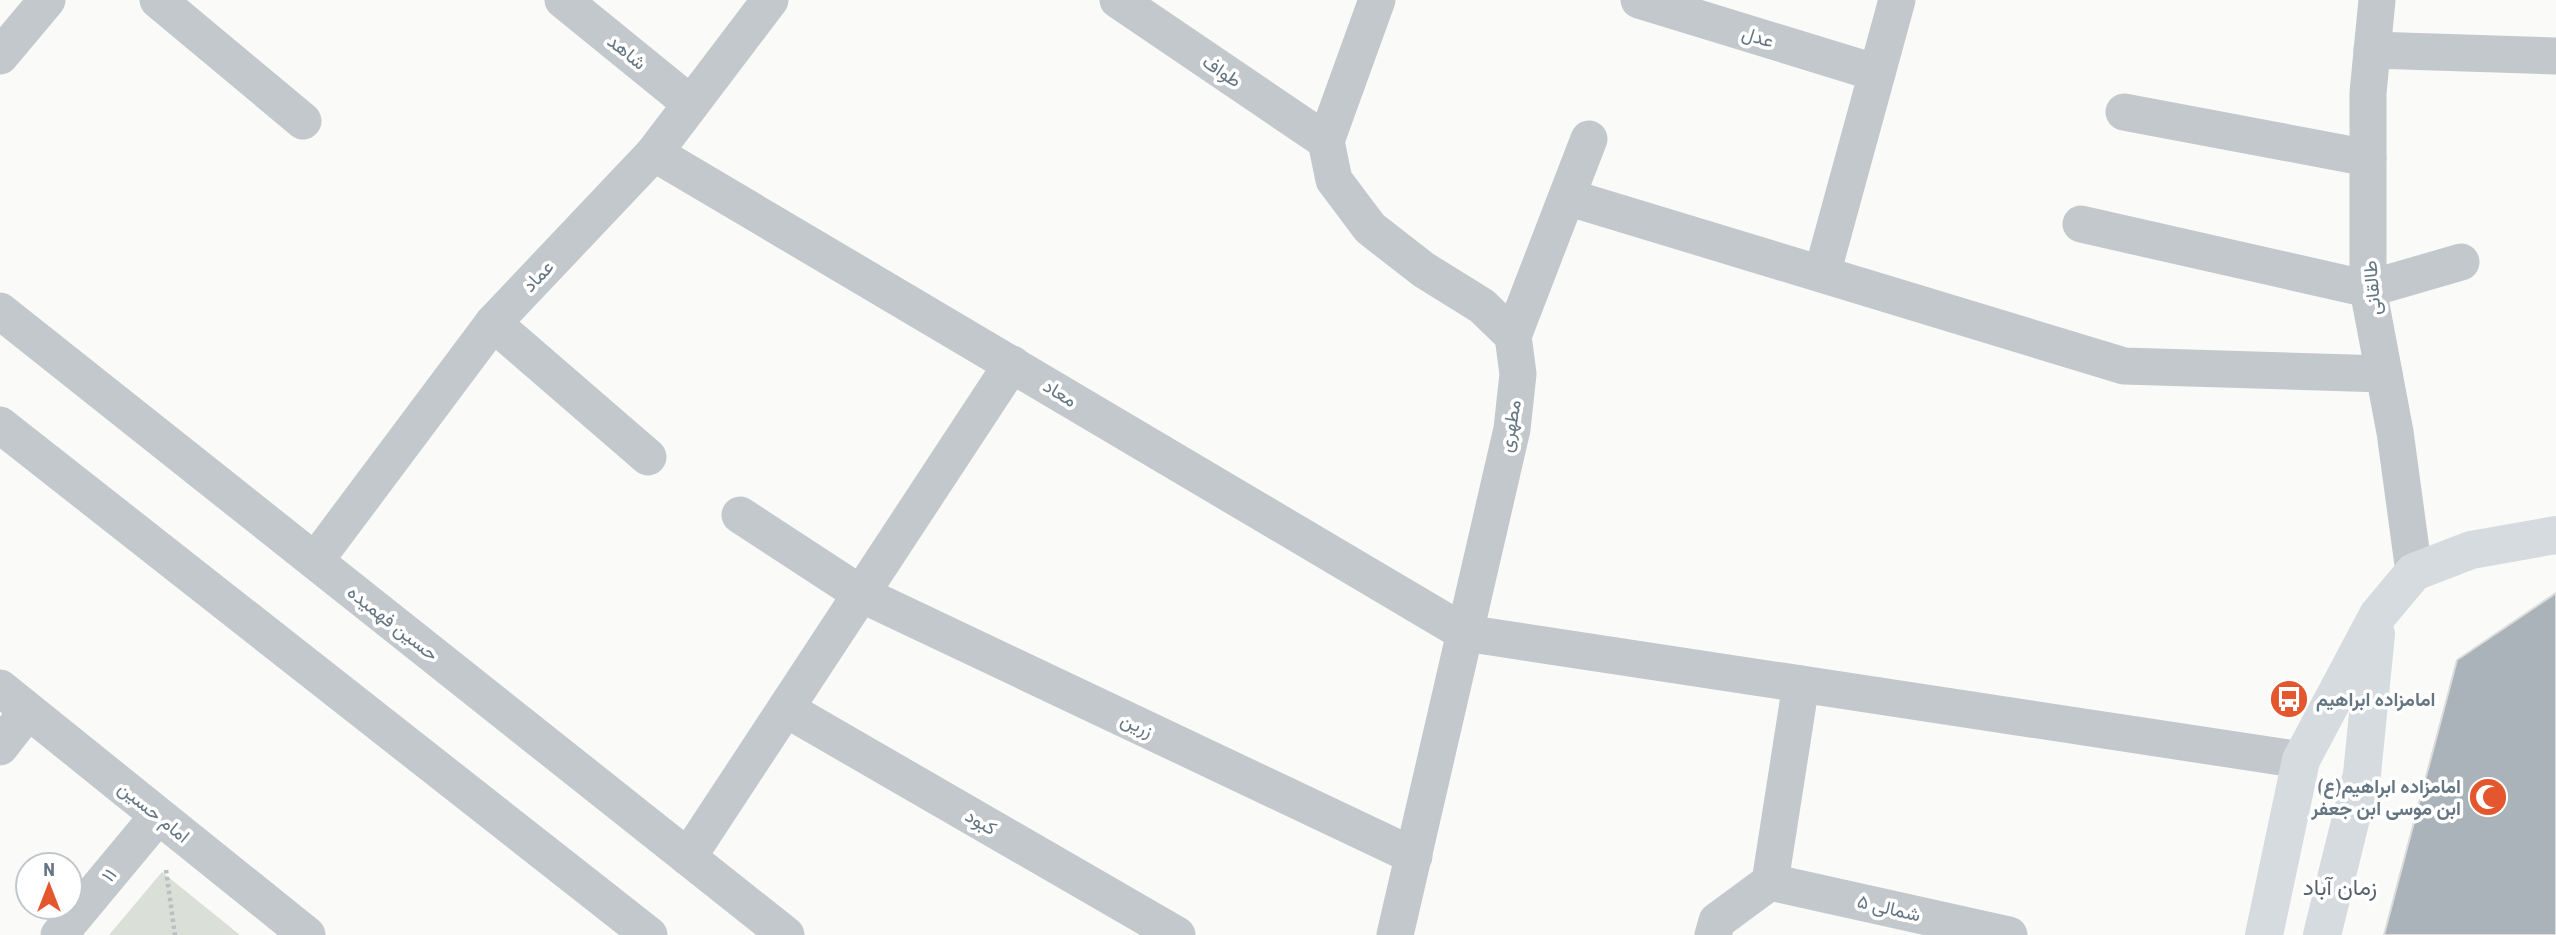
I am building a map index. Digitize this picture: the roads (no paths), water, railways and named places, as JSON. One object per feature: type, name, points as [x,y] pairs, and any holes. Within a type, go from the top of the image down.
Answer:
[{"type":"street","points":[[0,55],[47,0]]},
{"type":"street","points":[[158,0],[303,121]]},
{"type":"street","name":"شاهد","points":[[563,0],[691,104]]},
{"type":"street","name":"عماد","points":[[316,561],[493,323],[654,153],[770,0]]},
{"type":"street","name":"طواف","points":[[1118,0],[1326,141]]},
{"type":"street","points":[[1377,0],[1326,141],[1334,180],[1370,228],[1424,270],[1482,306],[1513,336],[1590,139]]},
{"type":"street","name":"عدل","points":[[1639,0],[1877,74]]},
{"type":"street","points":[[1822,274],[1897,0]]},
{"type":"street","name":"طالقانی","points":[[2377,0],[2368,93],[2368,289],[2395,432],[2414,572]]},
{"type":"street","points":[[2372,50],[2556,56]]},
{"type":"street","points":[[2124,112],[2368,158]]},
{"type":"street","name":"معاد","points":[[654,153],[1465,633]]},
{"type":"street","points":[[1567,197],[2124,366],[2384,374]]},
{"type":"street","points":[[2081,224],[2368,289],[2461,262]]},
{"type":"street","name":"حسین فهمیده","points":[[0,310],[786,935]]},
{"type":"street","points":[[493,323],[648,457]]},
{"type":"street","name":"مطهری","points":[[1395,935],[1512,429],[1518,373],[1513,336]]},
{"type":"street","points":[[688,857],[1012,365]]},
{"type":"street","points":[[0,425],[649,935]]},
{"type":"street","name":"زرین","points":[[740,515],[861,594],[1414,856]]},
{"type":"street","points":[[2264,935],[2301,760],[2378,615],[2414,572],[2471,550],[2556,535]]},
{"type":"street","points":[[2322,935],[2362,774],[2378,615]]},
{"type":"street","points":[[1465,633],[2301,760]]},
{"type":"street","points":[[1713,935],[1717,920],[1770,882],[1801,684]]},
{"type":"street","name":"امام حسین","points":[[0,688],[307,935]]},
{"type":"street","name":"کبود","points":[[786,709],[1177,935]]},
{"type":"street","points":[[0,747],[28,710]]},
{"type":"street","name":"۱۱","points":[[59,935],[158,816]]},
{"type":"street","name":"۵ شمالی","points":[[1770,882],[2009,935]]},
{"type":"place","name":"امامزاده ابراهیم","points":[[2289,699]]},
{"type":"place","name":"(ع)امامزاده ابراهیم ابن موسی ابن جعفر","points":[[2488,797]]},
{"type":"district","name":"زمان آباد","points":[[2340,887]]}]
